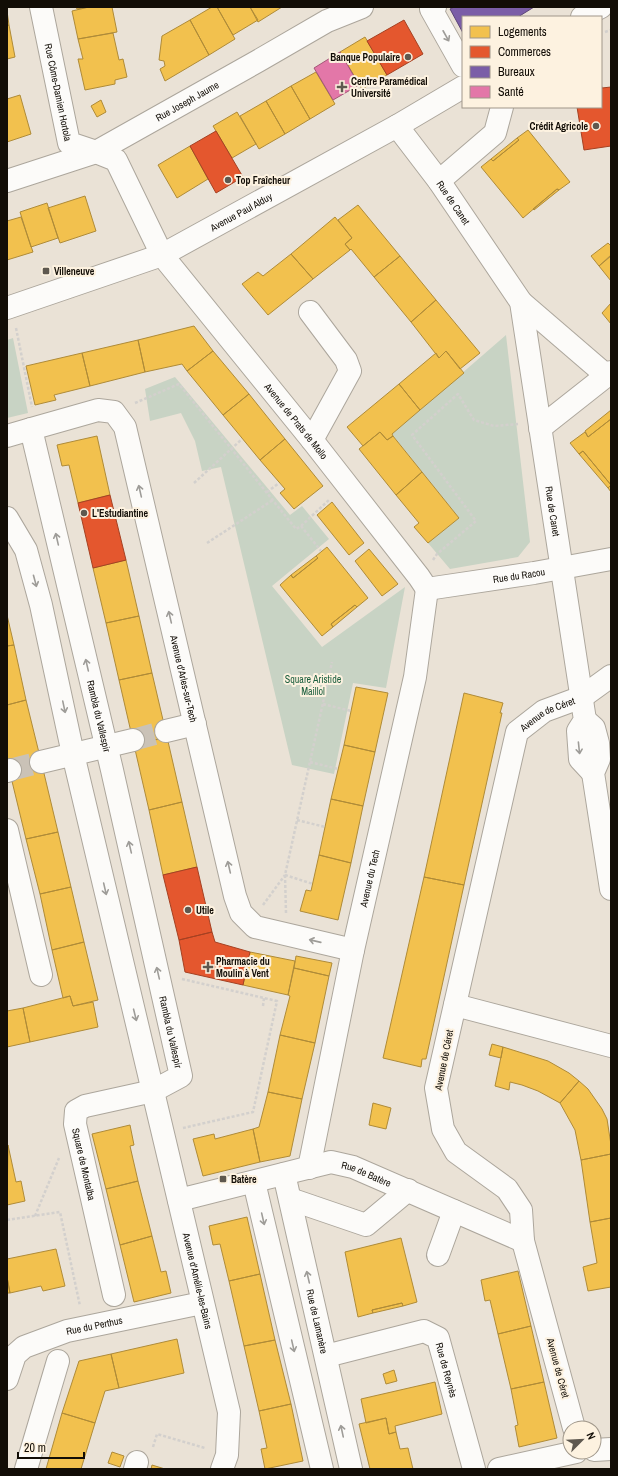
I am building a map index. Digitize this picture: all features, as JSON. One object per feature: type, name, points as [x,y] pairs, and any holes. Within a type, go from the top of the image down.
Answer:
[{"type":"street","name":"Rue Côme-Damien Hortola","points":[[41,7],[69,143],[116,160],[162,255]]},
{"type":"street","name":"Rue Joseph Jaume","points":[[7,181],[96,152],[258,61],[325,14],[362,7]]},
{"type":"street","points":[[435,7],[431,9],[462,64]]},
{"type":"street","points":[[584,16],[601,7]]},
{"type":"street","name":"Avenue Paul Alduy","points":[[7,308],[162,255],[397,126],[462,88]]},
{"type":"street","points":[[439,181],[495,133],[502,108]]},
{"type":"street","name":"Rue de Canet","points":[[397,126],[439,181],[521,302],[609,374]]},
{"type":"street","name":"Avenue de Prats de Mollo","points":[[162,255],[312,440],[423,583]]},
{"type":"street","name":"Rue de Canet","points":[[521,302],[585,720],[594,728],[598,743],[600,783],[611,889]]},
{"type":"street","points":[[310,312],[346,360],[350,371],[312,440]]},
{"type":"street","points":[[540,428],[609,374]]},
{"type":"street","points":[[7,436],[98,410],[114,412]]},
{"type":"street","name":"Avenue d'Arles-sur-Tech","points":[[114,412],[125,427],[235,896],[241,913],[255,927]]},
{"type":"street","name":"Rambla du Vallespir","points":[[34,428],[181,1076],[153,1091]]},
{"type":"street","points":[[7,520],[26,550],[41,605],[73,754],[153,1091]]},
{"type":"street","name":"Rue du Racou","points":[[423,583],[562,568],[611,559]]},
{"type":"street","name":"Avenue du Tech","points":[[309,1168],[353,950],[415,677],[423,583]]},
{"type":"street","name":"Avenue de Céret","points":[[572,1420],[524,1241],[521,1210],[507,1188],[456,1152],[443,1128],[436,1088],[517,732],[544,711],[582,698],[611,676]]},
{"type":"street","points":[[166,731],[195,724]]},
{"type":"street","points":[[41,762],[133,740]]},
{"type":"street","points":[[7,830],[41,975]]},
{"type":"street","points":[[255,927],[353,950]]},
{"type":"street","points":[[455,1005],[611,1046]]},
{"type":"street","name":"Avenue d'Amélie-les-Bains","points":[[153,1091],[229,1412],[228,1464]]},
{"type":"street","name":"Square de Montalba","points":[[114,1295],[75,1124],[76,1111],[85,1106],[153,1091]]},
{"type":"street","name":"Rue de Batère","points":[[179,1200],[332,1162],[354,1167],[524,1241]]},
{"type":"street","name":"Rue de Lamanère","points":[[284,1174],[351,1469]]},
{"type":"street","points":[[254,1182],[322,1469]]},
{"type":"street","points":[[290,1199],[366,1225],[408,1190]]},
{"type":"street","points":[[438,1255],[454,1211]]},
{"type":"street","name":"Rue du Perthus","points":[[7,1379],[15,1355],[24,1347],[67,1331],[202,1303]]},
{"type":"street","name":"Rue de Reynès","points":[[326,1356],[424,1331],[438,1338],[474,1469]]},
{"type":"street","points":[[26,1469],[58,1361]]},
{"type":"street","points":[[499,1469],[562,1455]]},
{"type":"path","points":[[16,328],[34,428]]},
{"type":"path","points":[[114,412],[179,384],[296,529],[346,484]]},
{"type":"path","points":[[423,583],[437,554],[476,521],[412,435],[458,394],[474,420],[494,426],[513,424]]},
{"type":"path","points":[[194,483],[242,438]]},
{"type":"path","points":[[267,492],[279,483]]},
{"type":"path","points":[[207,543],[273,500]]},
{"type":"path","points":[[301,526],[321,551]]},
{"type":"path","points":[[286,934],[285,875],[332,662]]},
{"type":"path","points":[[323,704],[351,711]]},
{"type":"path","points":[[310,762],[338,770]]},
{"type":"path","points":[[297,820],[325,827]]},
{"type":"path","points":[[255,927],[261,907],[285,875]]},
{"type":"path","points":[[285,875],[313,884]]},
{"type":"path","points":[[158,974],[277,1001],[253,1112],[163,1133]]},
{"type":"path","points":[[263,1006],[264,998]]},
{"type":"path","points":[[35,1216],[62,1150],[80,1145]]},
{"type":"path","points":[[7,1220],[60,1212],[84,1327]]},
{"type":"path","points":[[136,1466],[148,1462],[157,1434],[228,1464]]},
{"type":"green space","points":[[506,335],[530,542],[518,557],[450,569],[428,543],[459,518],[392,434]]},
{"type":"green space","points":[[13,338],[28,413],[7,418],[7,340]]},
{"type":"green space","name":"Square Aristide Maillol","points":[[175,377],[290,515],[302,506],[329,539],[272,586],[322,647],[405,587],[386,688],[353,683],[334,774],[292,765],[221,467],[202,471],[195,441],[181,413],[150,421],[145,389]]},
{"type":"building: Logements","points":[[76,7],[89,7],[77,9]]},
{"type":"building: Logements","points":[[89,7],[112,7],[117,32],[78,39],[72,11]]},
{"type":"building: Logements","points":[[212,7],[217,7],[235,39],[209,55],[190,20]]},
{"type":"building: Logements","points":[[217,7],[250,7],[258,20],[233,35]]},
{"type":"building: Logements","points":[[250,7],[282,7],[258,22]]},
{"type":"building: Logements","points":[[7,11],[9,25],[7,26]]},
{"type":"building: Logements","points":[[190,20],[209,55],[165,81],[160,69],[165,66],[164,61],[159,60],[162,36]]},
{"type":"building: Logements","points":[[9,25],[15,57],[7,59],[7,26]]},
{"type":"building: Logements","points":[[113,33],[119,60],[123,59],[127,77],[115,80],[115,84],[85,90],[78,59],[83,59],[78,39]]},
{"type":"building: Logements","points":[[365,37],[387,75],[362,89],[340,52]]},
{"type":"building: Logements","points":[[316,72],[335,104],[310,119],[291,86]]},
{"type":"building: Logements","points":[[291,86],[310,119],[285,134],[266,101]]},
{"type":"building: Logements","points":[[20,95],[31,134],[7,142],[7,99]]},
{"type":"building: Logements","points":[[101,100],[106,112],[97,117],[91,106]]},
{"type":"building: Logements","points":[[266,101],[285,134],[259,149],[240,116]]},
{"type":"building: Logements","points":[[237,112],[256,144],[232,158],[213,126]]},
{"type":"building: Logements","points":[[528,130],[570,182],[559,190],[557,189],[523,218],[481,167],[491,159],[493,161],[519,140],[517,138]]},
{"type":"building: Logements","points":[[517,138],[519,140],[493,161],[491,159]]},
{"type":"building: Logements","points":[[190,146],[208,179],[177,198],[158,165]]},
{"type":"building: Logements","points":[[557,189],[559,190],[534,210],[533,209]]},
{"type":"building: Logements","points":[[85,196],[96,231],[60,243],[48,208]]},
{"type":"building: Logements","points":[[47,203],[58,238],[31,247],[20,212]]},
{"type":"building: Logements","points":[[358,205],[400,256],[374,277],[351,249],[350,250],[345,244],[352,238],[338,220]]},
{"type":"building: Logements","points":[[21,217],[33,252],[7,260],[7,221]]},
{"type":"building: Logements","points":[[335,217],[352,238],[345,244],[350,250],[313,279],[291,254]]},
{"type":"building: Logements","points":[[608,243],[611,246],[611,255],[599,266],[591,256]]},
{"type":"building: Logements","points":[[291,254],[313,279],[268,315],[242,284],[258,272],[263,276]]},
{"type":"building: Logements","points":[[400,256],[436,300],[411,322],[374,277]]},
{"type":"building: Logements","points":[[611,256],[611,281],[599,266]]},
{"type":"building: Logements","points":[[436,300],[480,353],[460,369],[446,351],[439,358],[411,322]]},
{"type":"building: Logements","points":[[611,303],[611,324],[602,313]]},
{"type":"building: Logements","points":[[194,326],[213,351],[187,371],[182,364],[145,372],[138,340]]},
{"type":"building: Logements","points":[[138,340],[145,372],[90,386],[82,353]]},
{"type":"building: Logements","points":[[213,351],[249,394],[223,415],[187,371]]},
{"type":"building: Logements","points":[[446,351],[464,373],[420,410],[399,384],[436,353],[439,358]]},
{"type":"building: Logements","points":[[82,353],[90,386],[54,395],[56,400],[35,405],[26,366]]},
{"type":"building: Logements","points":[[399,384],[420,410],[387,440],[380,432],[363,446],[347,427]]},
{"type":"building: Logements","points":[[249,394],[285,439],[260,460],[223,415]]},
{"type":"building: Logements","points":[[611,410],[611,419],[588,437],[585,431]]},
{"type":"building: Logements","points":[[611,419],[611,485],[583,451],[579,454],[570,443],[585,432],[588,437]]},
{"type":"building: Logements","points":[[380,432],[387,440],[393,436],[422,472],[396,495],[359,449]]},
{"type":"building: Logements","points":[[97,436],[110,495],[78,503],[69,465],[62,466],[57,445]]},
{"type":"building: Logements","points":[[285,439],[323,486],[294,509],[280,493],[285,489],[260,460]]},
{"type":"building: Logements","points":[[583,451],[611,485],[608,488],[579,454]]},
{"type":"building: Logements","points":[[422,472],[459,518],[428,543],[414,527],[419,523],[396,495]]},
{"type":"building: Logements","points":[[611,485],[611,492],[608,488]]},
{"type":"building: Logements","points":[[332,502],[364,543],[349,555],[317,515]]},
{"type":"building: Logements","points":[[327,547],[368,598],[357,607],[355,605],[331,624],[333,627],[322,636],[280,585],[291,575],[293,578],[318,558],[316,556]]},
{"type":"building: Logements","points":[[369,549],[398,584],[382,596],[355,561]]},
{"type":"building: Logements","points":[[316,556],[318,558],[293,578],[291,575]]},
{"type":"building: Logements","points":[[126,560],[139,616],[106,623],[93,568]]},
{"type":"building: Logements","points":[[355,605],[357,607],[333,627],[331,624]]},
{"type":"building: Logements","points":[[7,615],[14,645],[7,646]]},
{"type":"building: Logements","points":[[139,616],[152,673],[119,680],[106,623]]},
{"type":"building: Logements","points":[[14,645],[26,700],[7,705],[7,646]]},
{"type":"building: Logements","points":[[152,673],[167,737],[134,745],[119,680]]},
{"type":"building: Logements","points":[[356,687],[388,693],[375,752],[344,745]]},
{"type":"building: Logements","points":[[464,693],[503,703],[464,885],[424,877]]},
{"type":"building: Logements","points":[[26,700],[42,765],[10,773],[7,759],[7,705]]},
{"type":"building: Logements","points":[[167,737],[182,802],[149,810],[134,745]]},
{"type":"building: Logements","points":[[344,745],[375,752],[363,806],[331,799]]},
{"type":"building: Logements","points":[[42,765],[58,832],[26,839],[10,773]]},
{"type":"building: Logements","points":[[331,799],[363,806],[351,863],[319,855]]},
{"type":"building: Logements","points":[[182,802],[197,867],[163,875],[149,810]]},
{"type":"building: Logements","points":[[58,832],[71,887],[40,894],[26,839]]},
{"type":"building: Logements","points":[[319,855],[351,863],[338,920],[300,911],[306,890],[311,891]]},
{"type":"building: Logements","points":[[424,877],[464,885],[426,1059],[422,1059],[421,1067],[383,1058]]},
{"type":"building: Logements","points":[[71,887],[84,942],[52,950],[40,894]]},
{"type":"building: Logements","points":[[84,942],[98,1000],[73,1006],[70,996],[63,998],[52,950]]},
{"type":"building: Logements","points":[[250,952],[295,961],[288,995],[243,985]]},
{"type":"building: Logements","points":[[296,956],[332,963],[329,976],[294,968]]},
{"type":"building: Logements","points":[[294,968],[329,976],[315,1043],[280,1035],[290,996],[288,995]]},
{"type":"building: Logements","points":[[70,996],[73,1006],[93,1002],[98,1027],[30,1042],[23,1008]]},
{"type":"building: Logements","points":[[23,1008],[30,1042],[7,1047],[7,1011]]},
{"type":"building: Logements","points":[[280,1035],[315,1043],[302,1099],[268,1092]]},
{"type":"building: Logements","points":[[492,1044],[503,1047],[501,1058],[489,1055]]},
{"type":"building: Logements","points":[[503,1047],[548,1061],[569,1073],[579,1081],[560,1103],[538,1091],[522,1085],[510,1082],[509,1090],[495,1086]]},
{"type":"building: Logements","points":[[579,1081],[588,1089],[607,1119],[611,1154],[581,1160],[575,1130],[560,1103]]},
{"type":"building: Logements","points":[[268,1092],[302,1099],[290,1156],[260,1162],[253,1129],[259,1127]]},
{"type":"building: Logements","points":[[373,1103],[391,1108],[386,1129],[369,1125]]},
{"type":"building: Logements","points":[[130,1125],[134,1145],[130,1146],[138,1181],[106,1189],[92,1134]]},
{"type":"building: Logements","points":[[253,1129],[260,1162],[203,1176],[193,1139],[214,1134],[215,1139]]},
{"type":"building: Logements","points":[[8,1145],[16,1182],[21,1181],[25,1201],[7,1205]]},
{"type":"building: Logements","points":[[611,1154],[611,1218],[590,1222],[581,1160]]},
{"type":"building: Logements","points":[[138,1181],[152,1236],[120,1245],[106,1189]]},
{"type":"building: Logements","points":[[247,1217],[260,1274],[229,1281],[220,1244],[213,1245],[209,1226]]},
{"type":"building: Logements","points":[[611,1218],[611,1287],[588,1291],[583,1267],[597,1263],[590,1222]]},
{"type":"building: Logements","points":[[152,1236],[161,1272],[166,1271],[171,1293],[134,1302],[120,1245]]},
{"type":"building: Logements","points":[[401,1238],[417,1302],[403,1306],[402,1303],[372,1310],[373,1313],[358,1317],[345,1252]]},
{"type":"building: Logements","points":[[56,1249],[65,1286],[43,1291],[41,1286],[10,1293],[7,1277],[7,1259]]},
{"type":"building: Logements","points":[[518,1271],[531,1326],[498,1334],[490,1300],[485,1301],[481,1280]]},
{"type":"building: Logements","points":[[260,1274],[275,1340],[244,1346],[229,1281]]},
{"type":"building: Logements","points":[[7,1277],[10,1293],[7,1293]]},
{"type":"building: Logements","points":[[402,1303],[403,1306],[373,1313],[372,1310]]},
{"type":"building: Logements","points":[[531,1326],[544,1382],[511,1389],[498,1334]]},
{"type":"building: Logements","points":[[177,1339],[184,1373],[119,1388],[111,1354]]},
{"type":"building: Logements","points":[[275,1340],[291,1404],[259,1411],[244,1346]]},
{"type":"building: Logements","points":[[111,1354],[119,1388],[105,1391],[95,1423],[62,1413],[79,1361]]},
{"type":"building: Logements","points":[[394,1370],[397,1381],[386,1384],[383,1374]]},
{"type":"building: Logements","points":[[435,1382],[442,1414],[395,1426],[396,1432],[389,1434],[386,1418],[366,1423],[361,1399]]},
{"type":"building: Logements","points":[[544,1382],[557,1438],[519,1447],[515,1426],[518,1425],[511,1389]]},
{"type":"building: Logements","points":[[291,1404],[303,1461],[265,1469],[261,1449],[267,1448],[259,1411]]},
{"type":"building: Logements","points":[[62,1413],[95,1423],[81,1469],[46,1469]]},
{"type":"building: Logements","points":[[386,1418],[389,1434],[396,1432],[400,1449],[408,1448],[413,1469],[370,1469],[359,1424]]},
{"type":"building: Logements","points":[[112,1452],[124,1456],[120,1467],[108,1463]]},
{"type":"building: Logements","points":[[152,1465],[165,1469],[151,1469]]},
{"type":"building: Commerces","points":[[404,20],[423,54],[387,75],[367,41]]},
{"type":"building: Commerces","name":"Crédit Agricole","points":[[611,87],[611,146],[584,150],[577,108],[602,108],[602,88]]},
{"type":"building: Commerces","points":[[216,131],[243,177],[216,193],[190,146]]},
{"type":"building: Commerces","points":[[110,495],[126,560],[93,568],[78,503]]},
{"type":"building: Commerces","points":[[197,867],[212,932],[179,940],[163,875]]},
{"type":"building: Commerces","points":[[212,932],[215,942],[250,952],[243,985],[185,972],[179,940]]},
{"type":"building: Bureaux","points":[[454,7],[534,7],[520,16],[462,16],[462,31],[450,9]]},
{"type":"building: Santé","points":[[340,52],[359,85],[333,100],[314,68]]},
{"type":"tunnel","points":[[133,740],[166,731]]},
{"type":"tunnel","points":[[10,770],[41,762]]},
{"type":"place","name":"Banque Populaire","points":[[408,57]]},
{"type":"place","name":"Centre Paramédical Université","points":[[342,87]]},
{"type":"place","name":"Crédit Agricole","points":[[596,126]]},
{"type":"place","name":"Top Fraîcheur","points":[[228,180]]},
{"type":"place","name":"Villeneuve","points":[[46,271]]},
{"type":"place","name":"L'Estudiantine","points":[[84,513]]},
{"type":"place","name":"Utile","points":[[188,910]]},
{"type":"place","name":"Pharmacie du Moulin à Vent","points":[[208,967]]},
{"type":"place","name":"Batère","points":[[223,1179]]}]
